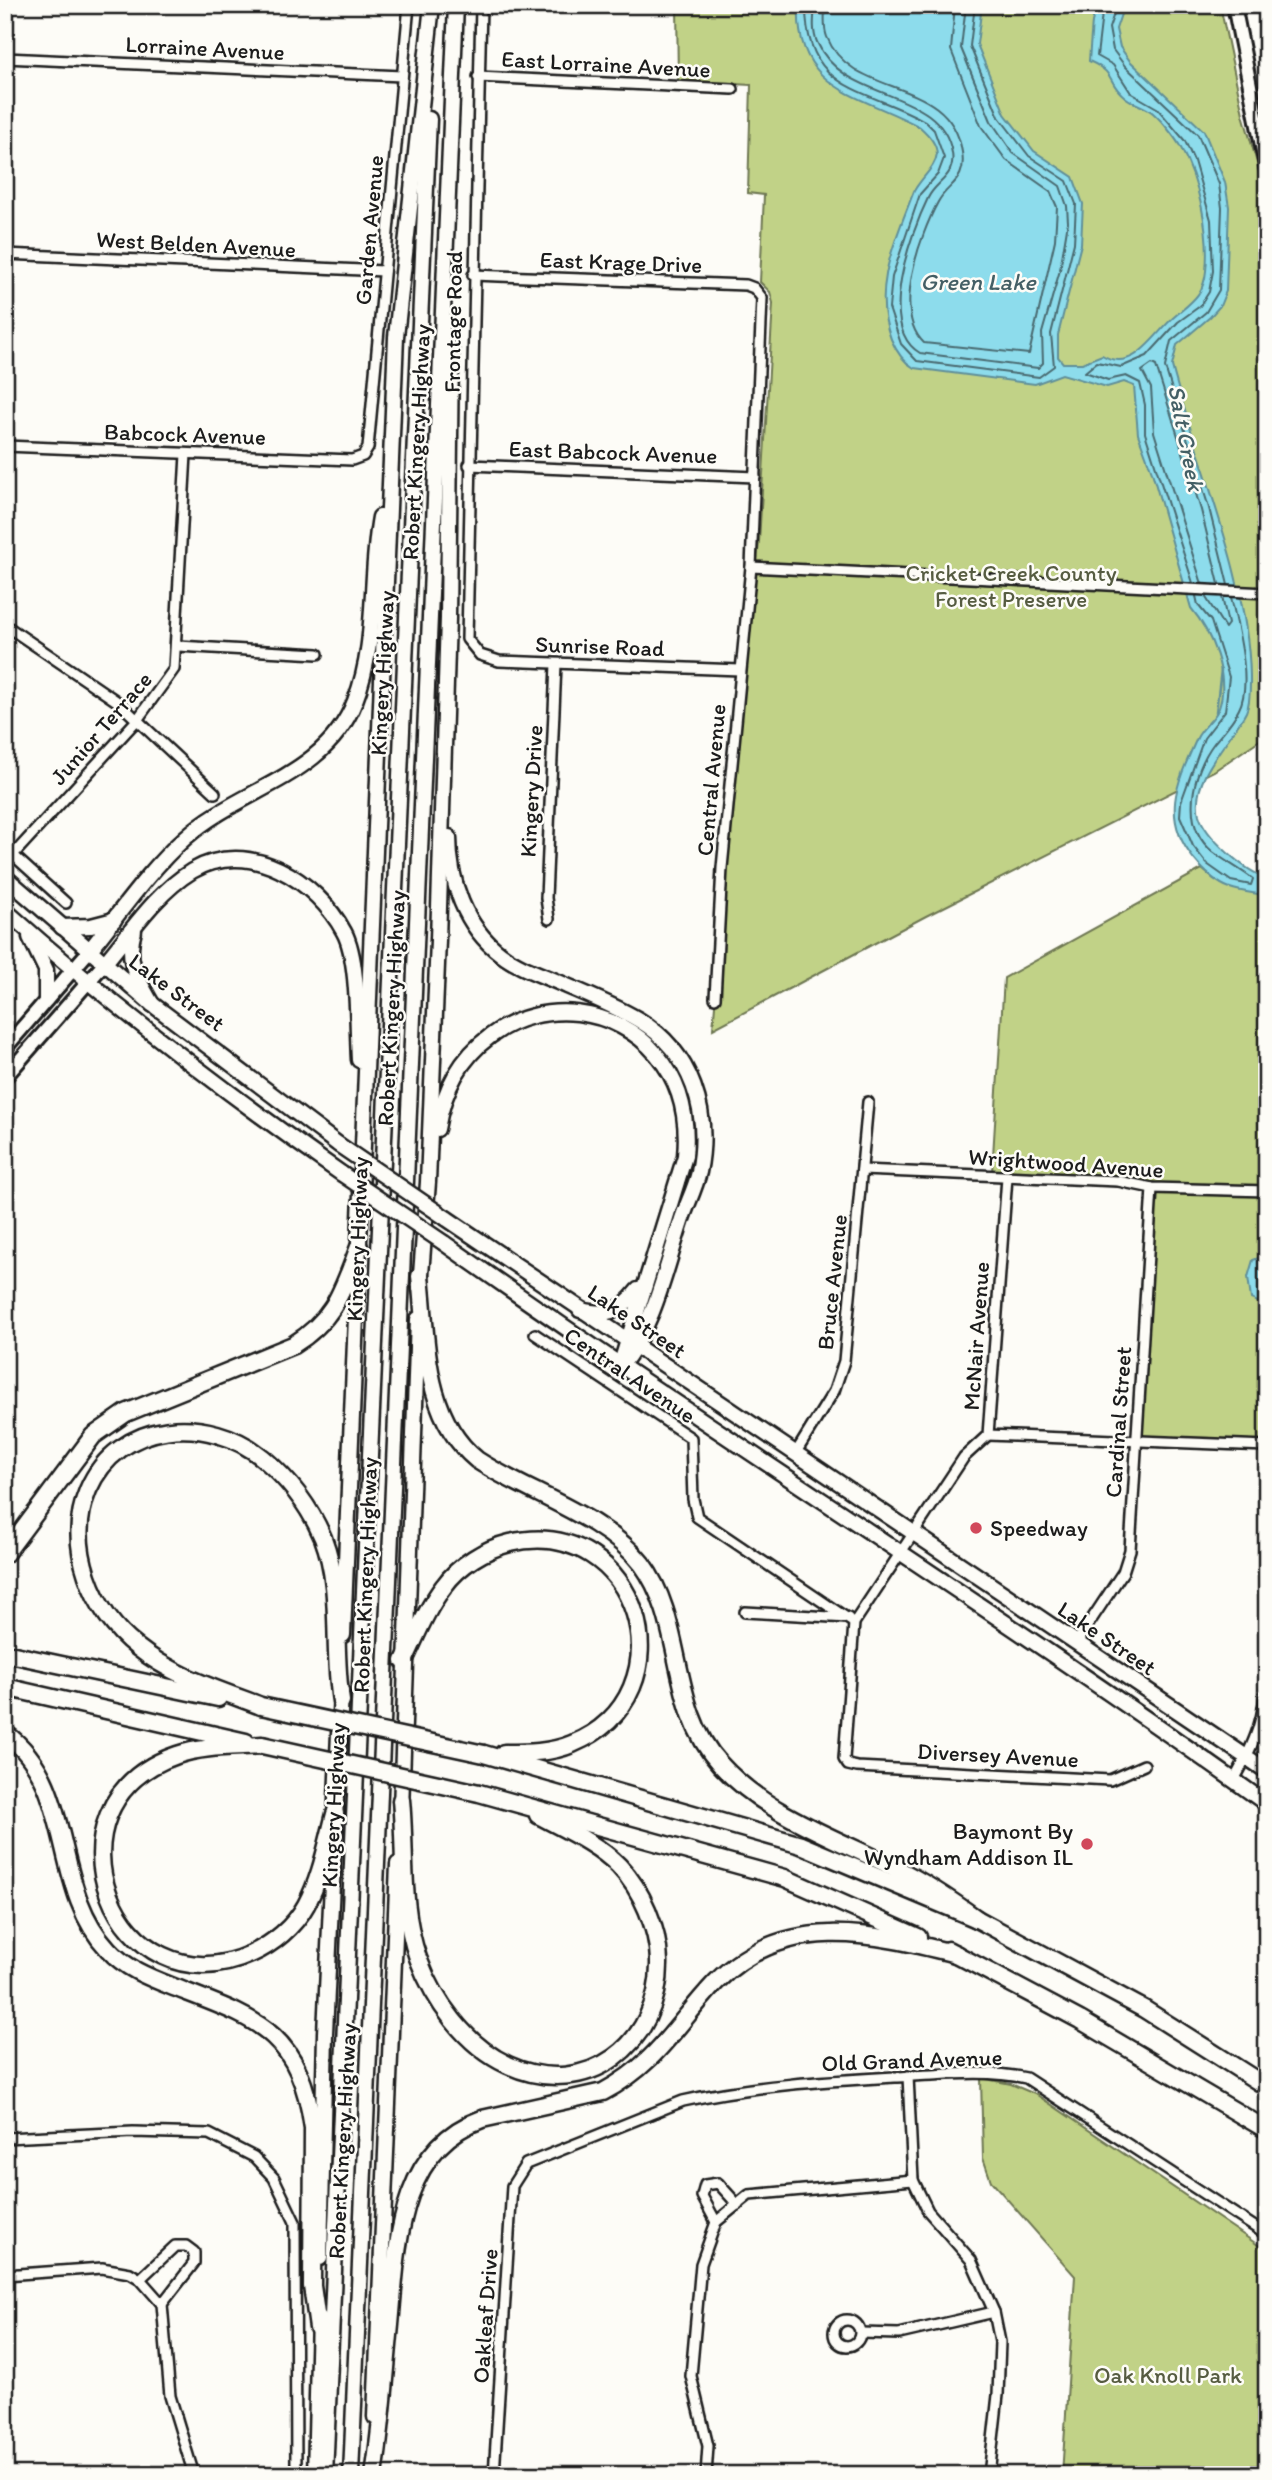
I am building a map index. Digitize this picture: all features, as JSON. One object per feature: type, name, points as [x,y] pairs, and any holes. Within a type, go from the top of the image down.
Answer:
[{"type":"highway","points":[[5,1554],[93,1436],[126,1413],[293,1345],[311,1334],[334,1309],[359,1247]]},
{"type":"highway","points":[[420,1276],[431,1375],[445,1422],[465,1450],[477,1460],[607,1532],[643,1566],[663,1609],[689,1716],[719,1764],[772,1807],[941,1892],[977,1919]]},
{"type":"highway","points":[[261,1706],[204,1684],[150,1658],[116,1626],[91,1587],[80,1542],[82,1514],[88,1490],[111,1458],[149,1434],[182,1427],[223,1434],[258,1454],[295,1491],[322,1537],[333,1575],[341,1701]]},
{"type":"highway","points":[[404,1661],[444,1586],[457,1571],[489,1550],[521,1541],[556,1542],[589,1555],[616,1578],[634,1608],[641,1643],[635,1679],[616,1714],[602,1728],[570,1745],[534,1752],[484,1754]]},
{"type":"highway","points":[[5,1653],[484,1754],[801,1845],[977,1919],[1144,2009],[1267,2087]]},
{"type":"highway","points":[[5,1687],[508,1800],[785,1878],[956,1954],[1080,2020],[1267,2130]]},
{"type":"highway","points":[[5,1733],[41,1773],[56,1811],[74,1890],[87,1922],[108,1950],[138,1973],[219,2005],[260,2025],[283,2043],[298,2069],[310,2105],[313,2129],[312,2286],[318,2328]]},
{"type":"highway","points":[[262,1745],[179,1754],[142,1772],[120,1794],[104,1829],[101,1867],[113,1908],[131,1934],[161,1954],[197,1963],[228,1962],[258,1951],[285,1931],[307,1904],[335,1814]]},
{"type":"highway","points":[[401,1800],[407,1915],[412,1940],[427,1980],[451,2018],[473,2041],[509,2065],[550,2075],[590,2070],[622,2053],[650,2017],[659,1984],[657,1939],[643,1901],[618,1865],[575,1835],[508,1800]]},
{"type":"highway","points":[[374,2475],[397,2240],[417,2178],[425,2162],[448,2137],[463,2126],[482,2119],[603,2092],[618,2084],[659,2051],[718,1981],[767,1945],[817,1933],[890,1937],[956,1954]]},
{"type":"main road","points":[[315,2475],[325,2033],[396,337],[433,5]]},
{"type":"main road","name":"Kingery Highway","points":[[325,2475],[433,5]]},
{"type":"main road","name":"Robert Kingery Highway","points":[[351,2475],[395,1385],[457,5]]},
{"type":"main road","points":[[1234,5],[1260,115],[1267,171]]},
{"type":"main road","points":[[451,171],[449,851],[456,887],[472,924],[503,956],[640,1021],[676,1051],[695,1083],[702,1126],[699,1173],[620,1367]]},
{"type":"main road","points":[[5,1048],[183,839],[214,815],[297,771],[322,752],[340,731],[354,704],[366,667],[375,543],[390,464]]},
{"type":"main road","points":[[374,2475],[420,1276],[428,1182],[448,618]]},
{"type":"main road","points":[[5,1077],[164,892],[194,870],[221,860],[253,861],[293,875],[345,933],[352,956],[363,1131]]},
{"type":"main road","name":"Lake Street","points":[[5,877],[152,1004],[339,1146],[1267,1771]]},
{"type":"main road","name":"Lake Street","points":[[5,910],[72,971],[228,1094],[620,1367],[900,1553],[1267,1804]]},
{"type":"main road","points":[[62,927],[91,926],[114,920]]},
{"type":"main road","points":[[135,928],[128,954],[132,969],[152,1004]]},
{"type":"main road","points":[[26,929],[46,970],[47,999]]},
{"type":"main road","points":[[428,1182],[445,1094],[460,1065],[477,1045],[517,1021],[543,1014],[569,1012],[609,1021],[641,1038],[667,1064],[681,1100],[686,1140],[682,1166],[643,1284],[631,1345]]},
{"type":"main road","points":[[580,1310],[607,1314],[616,1312],[643,1284]]},
{"type":"street","name":"Garden Avenue","points":[[363,456],[368,449],[408,5]]},
{"type":"street","name":"Frontage Road","points":[[467,639],[481,5]]},
{"type":"street","name":"Lorraine Avenue","points":[[5,58],[402,76]]},
{"type":"street","name":"East Lorraine Avenue","points":[[478,77],[733,89]]},
{"type":"street","name":"West Belden Avenue","points":[[5,254],[384,271]]},
{"type":"street","name":"East Krage Drive","points":[[473,275],[746,285],[754,288],[762,298]]},
{"type":"street","name":"Central Avenue","points":[[715,998],[722,868],[751,567],[762,298]]},
{"type":"street","name":"Babcock Avenue","points":[[5,446],[352,460],[363,456]]},
{"type":"street","name":"Junior Terrace","points":[[66,903],[13,855],[137,720],[174,669],[178,646],[187,454]]},
{"type":"street","name":"East Babcock Avenue","points":[[469,465],[755,477]]},
{"type":"street","points":[[751,567],[1265,593]]},
{"type":"street","points":[[5,625],[118,702],[215,793]]},
{"type":"street","name":"Sunrise Road","points":[[467,639],[480,655],[499,661],[740,670]]},
{"type":"street","points":[[178,646],[318,654]]},
{"type":"street","name":"Kingery Drive","points":[[549,919],[546,898],[556,664]]},
{"type":"street","name":"Bruce Avenue","points":[[795,1454],[834,1391],[844,1361],[868,1102]]},
{"type":"street","name":"Wrightwood Avenue","points":[[862,1170],[1118,1181],[1152,1188],[1267,1191]]},
{"type":"street","name":"McNair Avenue","points":[[851,1620],[964,1457],[988,1435],[1007,1177]]},
{"type":"street","name":"Cardinal Street","points":[[1076,1643],[1123,1572],[1130,1550],[1152,1188]]},
{"type":"street","name":"Central Avenue","points":[[535,1334],[691,1438],[692,1499],[697,1517],[851,1620]]},
{"type":"street","points":[[988,1435],[1267,1446]]},
{"type":"street","points":[[746,1612],[851,1620]]},
{"type":"street","name":"Diversey Avenue","points":[[851,1620],[844,1743],[844,1759],[848,1765],[1110,1780],[1144,1765]]},
{"type":"street","points":[[1234,1780],[1257,1738],[1265,1709],[1267,1673]]},
{"type":"street","name":"Old Grand Avenue","points":[[526,2164],[683,2101],[710,2094],[833,2081],[990,2072],[1026,2078],[1267,2235]]},
{"type":"street","points":[[908,2077],[913,2180],[928,2211],[971,2260],[994,2312],[1000,2342],[998,2395],[989,2475]]},
{"type":"street","points":[[5,2138],[133,2132],[209,2134],[254,2157],[274,2178],[295,2222],[296,2475]]},
{"type":"street","name":"Oakleaf Drive","points":[[494,2475],[512,2186],[526,2164]]},
{"type":"street","points":[[706,2475],[708,2446],[691,2376],[701,2264],[716,2222],[750,2195],[913,2180]]},
{"type":"street","points":[[716,2222],[702,2196],[705,2185],[718,2183],[737,2205]]},
{"type":"street","points":[[140,2279],[175,2246],[186,2246],[194,2252],[194,2263],[162,2304]]},
{"type":"street","points":[[5,2276],[102,2268],[130,2273],[140,2279],[162,2304],[170,2396],[194,2475]]},
{"type":"street","points":[[860,2333],[899,2334],[994,2312]]},
{"type":"green space","name":"Cricket Creek County Forest Preserve","points":[[677,5],[1220,5],[1243,114],[1267,198],[1267,735],[1214,771],[926,916],[713,1029],[737,744],[759,542],[773,303],[770,292],[760,282],[764,195],[748,193],[751,85],[678,81]]},
{"type":"green space","points":[[1202,869],[1214,879],[1267,896],[1267,1442],[1141,1437],[1155,1201],[1145,1183],[1117,1176],[992,1172],[1004,978]]},
{"type":"green space","name":"Oak Knoll Park","points":[[981,2078],[1011,2084],[1037,2095],[1267,2251],[1267,2475],[1062,2475],[1075,2276],[991,2181],[983,2158]]},
{"type":"water","name":"Green Lake","points":[[799,5],[982,5],[977,44],[1005,114],[1034,151],[1073,177],[1083,204],[1081,244],[1058,335],[1058,357],[1063,363],[1082,363],[1102,355],[1113,360],[1124,360],[1133,356],[1196,297],[1203,286],[1206,271],[1202,207],[1193,175],[1180,146],[1153,113],[1125,97],[1104,70],[1089,61],[1092,22],[1097,5],[1124,5],[1116,29],[1120,47],[1130,61],[1204,131],[1225,182],[1229,207],[1226,291],[1220,306],[1177,345],[1172,366],[1231,559],[1247,637],[1250,689],[1246,712],[1206,773],[1198,801],[1199,815],[1209,833],[1227,852],[1248,869],[1267,878],[1267,896],[1230,888],[1214,879],[1193,858],[1177,828],[1175,813],[1179,784],[1197,738],[1219,708],[1222,682],[1212,641],[1191,608],[1152,472],[1138,434],[1134,386],[1124,382],[1107,387],[1062,374],[1035,384],[914,368],[903,359],[893,343],[886,320],[885,282],[894,245],[914,191],[935,161],[935,146],[920,127],[855,97],[820,73],[808,56],[800,34]]},
{"type":"water","points":[[1267,1255],[1267,1306],[1251,1299],[1248,1277],[1253,1260]]},
{"type":"waterway","name":"Salt Creek","points":[[1216,712],[1221,670]]},
{"type":"place","name":"Speedway","points":[[976,1528]]},
{"type":"place","name":"Baymont By Wyndham Addison IL","points":[[1087,1844]]}]
